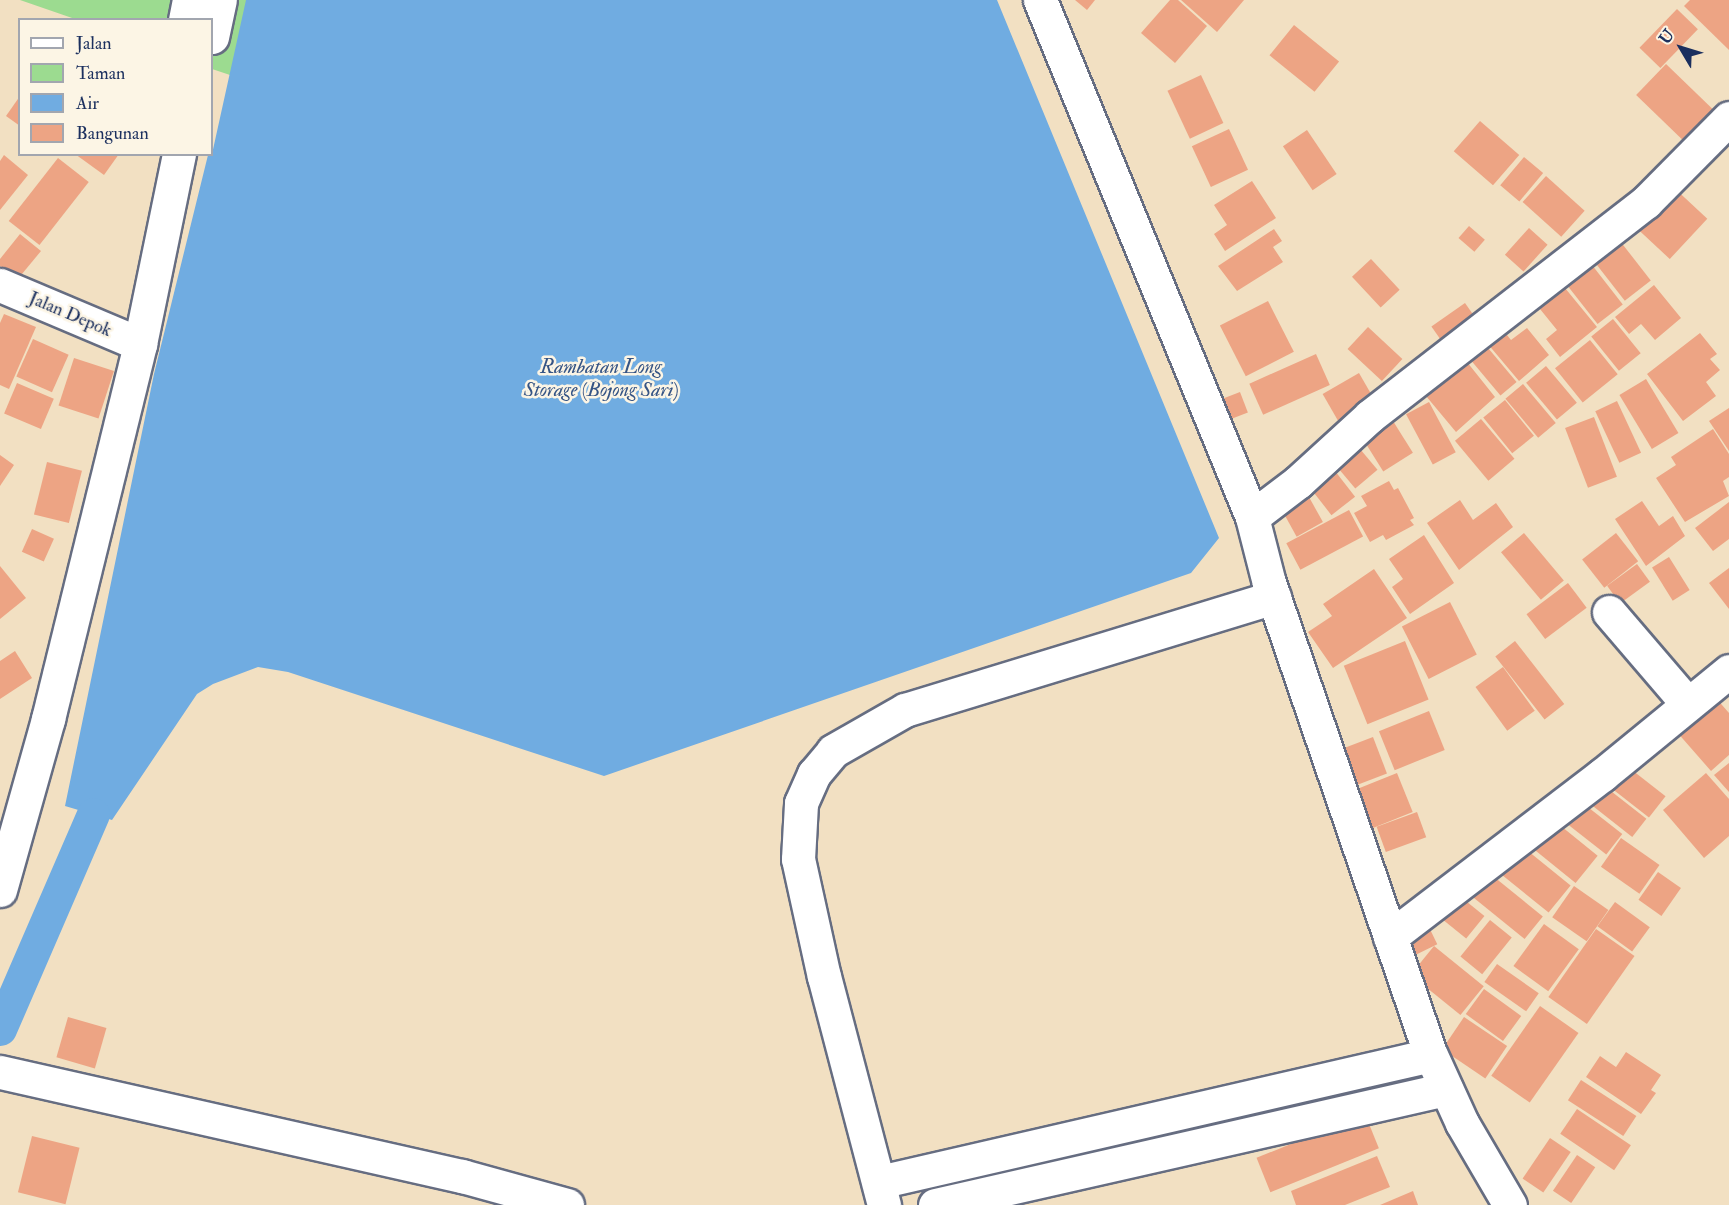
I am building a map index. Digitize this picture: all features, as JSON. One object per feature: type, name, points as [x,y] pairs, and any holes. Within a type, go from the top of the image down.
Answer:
[{"type":"street","points":[[185,18],[189,0]]},
{"type":"street","points":[[213,32],[220,0]]},
{"type":"street","points":[[1018,0],[1244,549],[1271,590]]},
{"type":"street","points":[[1040,0],[1252,517],[1271,590],[1431,1055],[1446,1089],[1510,1205]]},
{"type":"street","points":[[1252,517],[1298,482],[1370,416],[1646,202],[1729,118]]},
{"type":"street","points":[[0,890],[48,719],[140,344],[179,156]]},
{"type":"street","name":"Jalan Depok","points":[[0,285],[140,344]]},
{"type":"street","points":[[1271,590],[905,710],[833,751],[814,774],[801,803],[798,859],[824,977],[881,1194],[1431,1055]]},
{"type":"street","points":[[1609,612],[1687,704]]},
{"type":"street","points":[[1390,937],[1602,775],[1729,671]]},
{"type":"street","points":[[0,1072],[450,1173],[567,1205]]},
{"type":"street","points":[[934,1205],[1446,1089]]},
{"type":"green space","points":[[20,0],[252,0],[233,76],[213,69],[213,18],[72,18]]},
{"type":"water","name":"Rambatan Long Storage (Bojong Sari)","points":[[246,0],[997,0],[1219,538],[1191,573],[604,776],[288,672],[258,667],[213,684],[197,694],[112,820],[65,806],[154,374],[208,156],[213,156]]},
{"type":"building","points":[[1075,0],[1095,0],[1087,10]]},
{"type":"building","points":[[1170,0],[1178,0],[1207,26],[1175,63],[1141,33]]},
{"type":"building","points":[[1181,0],[1244,0],[1217,32]]},
{"type":"building","points":[[1690,0],[1729,0],[1729,50],[1684,6]]},
{"type":"building","points":[[1677,9],[1698,29],[1660,68],[1639,48]]},
{"type":"building","points":[[1294,25],[1339,62],[1315,92],[1269,55]]},
{"type":"building","points":[[1666,64],[1715,111],[1685,142],[1636,95]]},
{"type":"building","points":[[1201,75],[1223,123],[1190,139],[1167,91]]},
{"type":"building","points":[[18,99],[18,125],[6,116]]},
{"type":"building","points":[[1480,121],[1519,155],[1493,185],[1454,151]]},
{"type":"building","points":[[1229,129],[1248,170],[1211,187],[1192,146]]},
{"type":"building","points":[[1307,130],[1337,174],[1313,190],[1283,146]]},
{"type":"building","points":[[4,155],[28,175],[0,210],[0,161]]},
{"type":"building","points":[[78,156],[118,156],[104,175]]},
{"type":"building","points":[[1524,157],[1543,173],[1519,201],[1500,185]]},
{"type":"building","points":[[58,158],[89,182],[39,245],[9,221]]},
{"type":"building","points":[[1546,176],[1585,211],[1561,237],[1523,202]]},
{"type":"building","points":[[1252,181],[1276,218],[1225,251],[1214,234],[1227,225],[1214,205]]},
{"type":"building","points":[[1670,184],[1707,219],[1670,259],[1632,224]]},
{"type":"building","points":[[1469,226],[1485,240],[1474,252],[1459,238]]},
{"type":"building","points":[[1529,228],[1548,245],[1523,271],[1505,255]]},
{"type":"building","points":[[1274,229],[1282,241],[1273,247],[1283,262],[1237,291],[1218,266]]},
{"type":"building","points":[[20,234],[41,251],[17,280],[0,266],[0,259]]},
{"type":"building","points":[[1620,241],[1651,280],[1625,301],[1594,261]]},
{"type":"building","points":[[1371,259],[1400,290],[1381,307],[1352,277]]},
{"type":"building","points":[[1592,265],[1623,304],[1598,324],[1567,285]]},
{"type":"building","points":[[1654,285],[1681,318],[1655,340],[1641,324],[1629,334],[1615,317]]},
{"type":"building","points":[[1565,288],[1597,327],[1560,357],[1546,339],[1557,330],[1540,309]]},
{"type":"building","points":[[1268,301],[1294,352],[1246,376],[1220,326]]},
{"type":"building","points":[[1465,303],[1482,327],[1448,350],[1431,327]]},
{"type":"building","points":[[4,314],[36,327],[9,389],[0,385],[0,323]]},
{"type":"building","points":[[1613,319],[1641,353],[1619,371],[1591,337]]},
{"type":"building","points":[[1368,327],[1402,359],[1382,381],[1348,349]]},
{"type":"building","points":[[1527,328],[1549,355],[1519,381],[1487,343],[1503,330],[1511,340]]},
{"type":"building","points":[[1700,333],[1717,354],[1710,359],[1720,370],[1706,382],[1716,396],[1683,421],[1647,374]]},
{"type":"building","points":[[1478,336],[1517,382],[1500,395],[1462,349]]},
{"type":"building","points":[[33,339],[69,355],[52,392],[16,376]]},
{"type":"building","points":[[1590,340],[1618,374],[1583,403],[1555,368]]},
{"type":"building","points":[[1316,354],[1330,385],[1263,415],[1249,384]]},
{"type":"building","points":[[74,358],[114,371],[98,419],[59,406]]},
{"type":"building","points":[[1467,362],[1495,397],[1456,432],[1421,390],[1442,373],[1446,379]]},
{"type":"building","points":[[1546,366],[1577,403],[1557,419],[1526,383]]},
{"type":"building","points":[[1359,373],[1377,404],[1341,425],[1323,394]]},
{"type":"building","points":[[1646,379],[1678,433],[1652,449],[1619,395]]},
{"type":"building","points":[[17,383],[54,399],[41,429],[4,413]]},
{"type":"building","points":[[1523,384],[1556,423],[1538,438],[1505,399]]},
{"type":"building","points":[[1240,392],[1248,413],[1225,421],[1217,401]]},
{"type":"building","points":[[1505,400],[1534,436],[1512,453],[1483,418]]},
{"type":"building","points":[[1617,401],[1641,453],[1619,463],[1595,411]]},
{"type":"building","points":[[1429,402],[1456,452],[1433,465],[1406,414]]},
{"type":"building","points":[[1729,408],[1729,451],[1709,421]]},
{"type":"building","points":[[1388,413],[1413,453],[1383,471],[1358,432]]},
{"type":"building","points":[[1594,417],[1617,477],[1588,488],[1565,428]]},
{"type":"building","points":[[1481,419],[1514,459],[1488,481],[1455,441]]},
{"type":"building","points":[[1713,429],[1729,454],[1729,477],[1723,481],[1729,496],[1685,522],[1656,478],[1676,465],[1671,457]]},
{"type":"building","points":[[1355,443],[1377,470],[1355,488],[1333,462]]},
{"type":"building","points":[[0,455],[14,465],[0,486]]},
{"type":"building","points":[[47,462],[82,471],[69,523],[34,514]]},
{"type":"building","points":[[1328,462],[1355,497],[1331,515],[1304,480]]},
{"type":"building","points":[[1389,481],[1394,490],[1398,488],[1414,518],[1410,520],[1414,525],[1386,540],[1383,535],[1370,542],[1354,513],[1367,506],[1361,496]]},
{"type":"building","points":[[1304,488],[1323,522],[1297,537],[1278,503]]},
{"type":"building","points":[[1460,500],[1473,520],[1496,503],[1513,527],[1459,570],[1427,523]]},
{"type":"building","points":[[1642,501],[1659,526],[1673,516],[1685,536],[1646,566],[1615,519]]},
{"type":"building","points":[[1729,502],[1729,539],[1713,551],[1695,528]]},
{"type":"building","points":[[1349,510],[1363,536],[1300,570],[1286,543]]},
{"type":"building","points":[[32,529],[54,539],[44,562],[22,552]]},
{"type":"building","points":[[1524,533],[1564,580],[1541,600],[1501,552]]},
{"type":"building","points":[[1616,533],[1638,561],[1604,588],[1582,559]]},
{"type":"building","points":[[1424,535],[1454,583],[1410,614],[1392,587],[1403,579],[1389,559]]},
{"type":"building","points":[[1669,557],[1690,590],[1673,601],[1652,568]]},
{"type":"building","points":[[1637,564],[1650,582],[1620,604],[1607,586]]},
{"type":"building","points":[[0,566],[26,598],[0,619]]},
{"type":"building","points":[[1729,568],[1729,609],[1709,583]]},
{"type":"building","points":[[1374,569],[1407,618],[1333,668],[1308,632],[1332,616],[1323,604]]},
{"type":"building","points":[[1568,583],[1587,608],[1545,639],[1526,614]]},
{"type":"building","points":[[1450,602],[1477,655],[1429,679],[1402,627]]},
{"type":"building","points":[[1405,641],[1429,699],[1367,724],[1344,666]]},
{"type":"building","points":[[1515,641],[1564,704],[1545,719],[1495,656]]},
{"type":"building","points":[[15,651],[32,678],[0,699],[0,661]]},
{"type":"building","points":[[1503,667],[1535,711],[1507,731],[1475,687]]},
{"type":"building","points":[[1715,697],[1729,713],[1729,755],[1711,771],[1676,731]]},
{"type":"building","points":[[1429,711],[1445,750],[1395,770],[1379,731]]},
{"type":"building","points":[[1373,737],[1387,773],[1354,786],[1340,750]]},
{"type":"building","points":[[1623,763],[1666,796],[1649,818],[1606,784]]},
{"type":"building","points":[[1729,763],[1729,792],[1714,775]]},
{"type":"building","points":[[1397,773],[1413,812],[1373,828],[1357,789]]},
{"type":"building","points":[[1706,773],[1729,799],[1729,836],[1704,858],[1663,810]]},
{"type":"building","points":[[1607,788],[1646,819],[1632,837],[1593,806]]},
{"type":"building","points":[[1575,797],[1622,834],[1606,854],[1559,817]]},
{"type":"building","points":[[1417,812],[1426,837],[1386,852],[1377,827]]},
{"type":"building","points":[[1551,818],[1598,856],[1576,883],[1529,845]]},
{"type":"building","points":[[1621,838],[1660,865],[1639,894],[1601,867]]},
{"type":"building","points":[[1517,842],[1571,885],[1549,913],[1495,869]]},
{"type":"building","points":[[1483,868],[1543,916],[1525,939],[1465,891]]},
{"type":"building","points":[[1658,872],[1681,888],[1661,916],[1638,900]]},
{"type":"building","points":[[1574,886],[1608,910],[1587,941],[1552,917]]},
{"type":"building","points":[[1451,889],[1484,916],[1466,939],[1433,912]]},
{"type":"building","points":[[1615,902],[1650,927],[1632,952],[1597,926]]},
{"type":"building","points":[[1425,919],[1437,944],[1415,955],[1403,930]]},
{"type":"building","points":[[1490,920],[1512,938],[1482,974],[1460,957]]},
{"type":"building","points":[[1544,924],[1579,949],[1548,991],[1513,966]]},
{"type":"building","points":[[1596,929],[1635,956],[1587,1024],[1548,997]]},
{"type":"building","points":[[1434,946],[1484,986],[1460,1015],[1411,975]]},
{"type":"building","points":[[1497,964],[1539,993],[1526,1011],[1484,982]]},
{"type":"building","points":[[1484,989],[1521,1016],[1503,1041],[1466,1014]]},
{"type":"building","points":[[1540,1006],[1579,1033],[1530,1103],[1491,1076]]},
{"type":"building","points":[[68,1017],[106,1028],[95,1068],[56,1057]]},
{"type":"building","points":[[1464,1017],[1507,1046],[1485,1078],[1442,1049]]},
{"type":"building","points":[[1626,1052],[1661,1075],[1651,1090],[1656,1093],[1641,1114],[1586,1077],[1600,1056],[1616,1067]]},
{"type":"building","points":[[1581,1080],[1636,1116],[1623,1136],[1568,1100]]},
{"type":"building","points":[[1577,1109],[1631,1145],[1614,1170],[1560,1134]]},
{"type":"building","points":[[1365,1114],[1379,1148],[1270,1192],[1257,1158]]},
{"type":"building","points":[[32,1136],[80,1148],[66,1204],[18,1192]]},
{"type":"building","points":[[1550,1138],[1571,1152],[1543,1193],[1523,1179]]},
{"type":"building","points":[[1577,1155],[1595,1167],[1571,1203],[1553,1191]]},
{"type":"building","points":[[1377,1156],[1390,1187],[1345,1205],[1296,1205],[1291,1191]]},
{"type":"building","points":[[1413,1191],[1418,1205],[1380,1205]]},
{"type":"waterway","points":[[0,1029],[93,814]]}]
